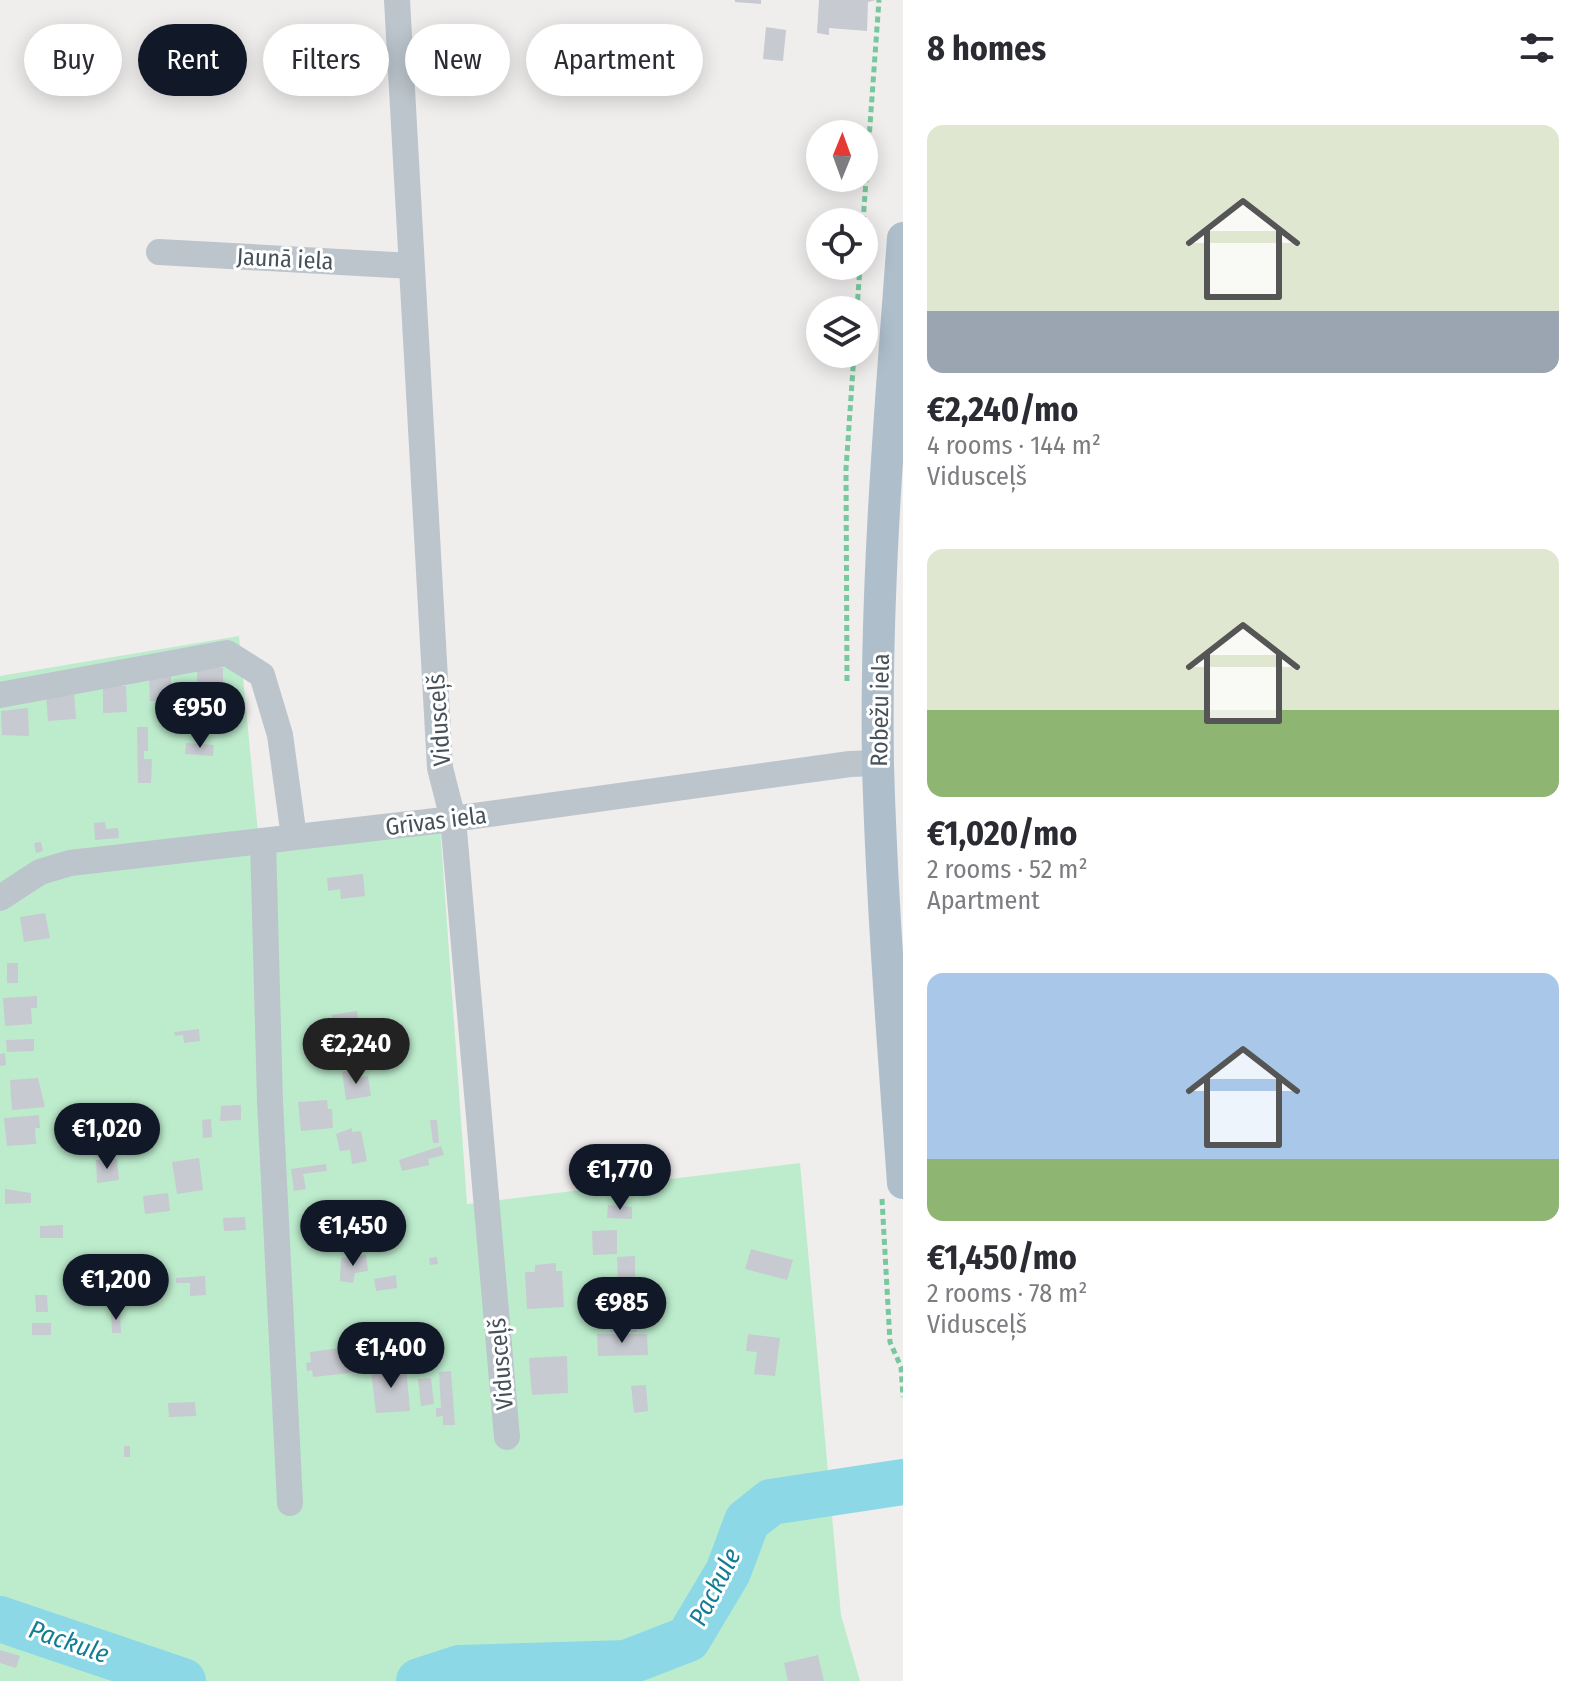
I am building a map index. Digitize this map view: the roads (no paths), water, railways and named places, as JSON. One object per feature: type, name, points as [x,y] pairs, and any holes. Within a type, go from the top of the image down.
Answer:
[{"type":"main road","name":"Robežu iela","points":[[903,238],[894,488],[878,763],[887,963],[903,1183]]},
{"type":"street","name":"Vidusceļš","points":[[397,0],[440,768],[453,819],[507,1437]]},
{"type":"street","name":"Jaunā iela","points":[[159,252],[412,266]]},
{"type":"street","points":[[0,695],[227,653],[262,675],[280,735],[294,837]]},
{"type":"street","name":"Grīvas iela","points":[[0,898],[40,872],[70,863],[453,819],[834,766],[878,763]]},
{"type":"street","points":[[263,841],[270,1101],[290,1503]]},
{"type":"waterway","name":"Packule","points":[[419,1681],[459,1668],[626,1663],[688,1639],[728,1572],[747,1521],[771,1502],[903,1482]]},
{"type":"waterway","name":"Packule","points":[[0,1619],[183,1681]]}]
